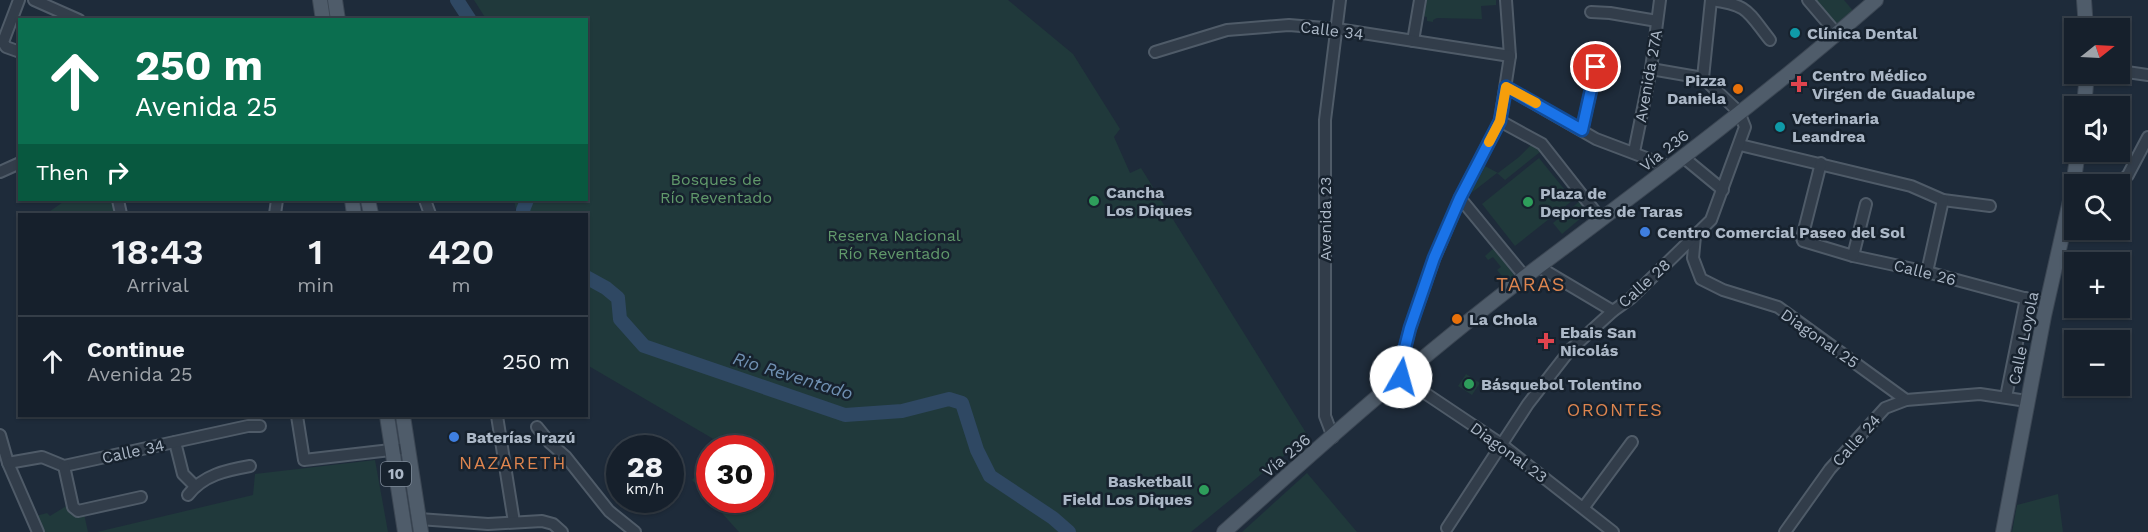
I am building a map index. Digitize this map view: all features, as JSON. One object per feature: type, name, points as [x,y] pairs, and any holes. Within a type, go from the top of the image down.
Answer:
[{"type":"main road","points":[[320,0],[323,18]]},
{"type":"main road","points":[[335,0],[339,18]]},
{"type":"main road","name":"Vía 236","points":[[1224,532],[1401,377],[1600,219],[1683,157],[1837,34],[1875,0]]},
{"type":"main road","points":[[2084,0],[2085,18]]},
{"type":"main road","name":"Calle Loyola","points":[[2002,532],[2046,304],[2064,240]]},
{"type":"main road","name":"10","points":[[387,417],[405,532]]},
{"type":"main road","name":"10","points":[[403,417],[420,526]]},
{"type":"main road","points":[[390,435],[407,441]]},
{"type":"street","points":[[18,51],[6,46],[3,42],[19,0]]},
{"type":"street","points":[[34,0],[74,18]]},
{"type":"street","name":"Avenida 23","points":[[1333,437],[1325,416],[1325,120],[1340,0]]},
{"type":"street","points":[[1413,41],[1420,0]]},
{"type":"street","points":[[1401,377],[1401,363],[1410,328],[1434,258],[1460,198],[1500,121],[1510,56],[1506,0]]},
{"type":"street","points":[[1610,0],[1610,13]]},
{"type":"street","name":"Avenida 27A","points":[[1634,152],[1651,69],[1660,0]]},
{"type":"street","points":[[1703,78],[1711,0],[1733,3],[1745,8],[1770,40]]},
{"type":"street","points":[[1808,0],[1837,34]]},
{"type":"street","points":[[1591,12],[1657,21]]},
{"type":"street","name":"Calle 34","points":[[1155,52],[1227,30],[1289,25],[1337,29],[1510,56]]},
{"type":"street","points":[[1582,130],[1596,67]]},
{"type":"street","points":[[1651,69],[1703,78],[1739,112]]},
{"type":"street","points":[[2130,72],[2148,75]]},
{"type":"street","points":[[1506,87],[1596,139],[1670,167]]},
{"type":"street","name":"Calle 28","points":[[1447,528],[1528,404],[1570,350],[1631,298],[1711,220],[1745,127],[1739,112]]},
{"type":"street","points":[[1500,121],[1542,144],[1600,219]]},
{"type":"street","points":[[2129,174],[2148,137]]},
{"type":"street","points":[[1740,145],[1911,186],[1943,200],[1990,206]]},
{"type":"street","points":[[1683,157],[1723,190]]},
{"type":"street","points":[[0,172],[18,164]]},
{"type":"street","name":"Calle 26","points":[[1821,164],[1803,241],[1853,256],[1927,272],[2046,304]]},
{"type":"street","points":[[1460,198],[1525,278]]},
{"type":"street","points":[[1927,272],[1943,200]]},
{"type":"street","points":[[1853,256],[1866,204]]},
{"type":"street","name":"Diagonal 25","points":[[1695,236],[1693,258],[1701,279],[1723,291],[1778,307],[1906,400]]},
{"type":"street","points":[[1539,267],[1613,311]]},
{"type":"street","points":[[2006,398],[2026,298]]},
{"type":"street","name":"Diagonal 23","points":[[1401,377],[1501,444],[1613,532]]},
{"type":"street","name":"Calle 24","points":[[1785,532],[1830,469],[1885,408],[1906,400],[1980,394],[2027,401]]},
{"type":"street","points":[[297,417],[304,460],[392,450],[407,441]]},
{"type":"street","points":[[498,417],[514,522]]},
{"type":"street","name":"Calle 34","points":[[8,463],[42,457],[64,466],[248,426],[260,426]]},
{"type":"street","points":[[537,427],[566,457],[609,511],[635,532]]},
{"type":"street","points":[[0,435],[8,463],[38,532]]},
{"type":"street","points":[[175,442],[183,474],[191,490],[221,472],[250,466]]},
{"type":"street","points":[[1584,507],[1632,442]]},
{"type":"street","points":[[64,466],[73,507],[82,511],[141,497]]},
{"type":"street","points":[[420,526],[542,521],[557,528]]},
{"type":"green space","name":"Reserva Nacional Río Reventado","points":[[474,0],[1008,0],[1073,54],[1120,129],[1114,137],[1130,173],[1141,168],[1308,436],[1191,532],[739,532],[722,513],[774,513],[774,435],[707,435],[588,366],[588,213],[517,213],[514,201],[588,201],[588,18],[485,18]]},
{"type":"green space","points":[[1423,0],[1496,0],[1496,5],[1481,6],[1482,19],[1437,18],[1433,22],[1427,21],[1427,17],[1422,16]]},
{"type":"green space","points":[[1808,0],[1844,0],[1854,12],[1832,28]]},
{"type":"green space","points":[[1534,142],[1540,152],[1505,180],[1497,173],[1470,194],[1485,166],[1498,173]]},
{"type":"green space","name":"Plaza de Deportes de Taras","points":[[1539,158],[1573,200],[1515,246],[1482,204]]},
{"type":"green space","points":[[65,201],[113,201],[113,212],[110,213],[47,213]]},
{"type":"green space","points":[[1580,201],[1588,212],[1562,234],[1553,223]]},
{"type":"green space","points":[[1494,248],[1514,275],[1506,281],[1497,270],[1501,267],[1493,257],[1488,260],[1485,256]]},
{"type":"green space","name":"Básquebol Tolentino","points":[[1466,374],[1480,383],[1472,395],[1458,386]]},
{"type":"green space","points":[[375,460],[388,532],[97,532],[253,495],[255,474]]},
{"type":"green space","points":[[1307,473],[1357,532],[1242,532]]},
{"type":"green space","points":[[2058,494],[2063,532],[2012,532],[2017,505]]},
{"type":"green space","points":[[68,505],[84,514],[88,532],[40,532],[36,516],[47,513],[50,516]]},
{"type":"waterway","name":"Rio Reventado","points":[[457,0],[469,18]]},
{"type":"waterway","name":"Rio Reventado","points":[[524,213],[527,201]]},
{"type":"waterway","name":"Rio Reventado","points":[[588,278],[618,298],[620,319],[644,346],[845,415],[902,411],[949,399],[962,403],[977,450],[990,476],[1053,518],[1069,532]]},
{"type":"slow traffic","points":[[1489,142],[1500,121],[1506,87],[1536,103]]},
{"type":"place","name":"Clínica Dental","points":[[1795,33]]},
{"type":"place","name":"Centro Médico Virgen de Guadalupe","points":[[1799,84]]},
{"type":"place","name":"Pizza Daniela","points":[[1738,89]]},
{"type":"place","name":"Veterinaria Leandrea","points":[[1780,127]]},
{"type":"place","name":"Cancha Los Diques","points":[[1094,201]]},
{"type":"place","name":"Plaza de Deportes de Taras","points":[[1528,202]]},
{"type":"place","name":"Centro Comercial Paseo del Sol","points":[[1645,232]]},
{"type":"place","name":"La Chola","points":[[1457,319]]},
{"type":"place","name":"Ebais San Nicolás","points":[[1546,341]]},
{"type":"place","name":"Básquebol Tolentino","points":[[1469,384]]},
{"type":"place","name":"Baterías Irazú","points":[[454,437]]},
{"type":"place","name":"Basketball Field Los Diques","points":[[1204,490]]},
{"type":"district","name":"TARAS","points":[[1531,284]]},
{"type":"district","name":"ORONTES","points":[[1615,410]]},
{"type":"district","name":"NAZARETH","points":[[513,463]]},
{"type":"route","points":[[1401,377],[1401,363],[1410,328],[1434,258],[1460,198],[1500,121],[1506,87],[1582,130],[1596,67]]},
{"type":"park label","name":"Bosques de Río Reventado","points":[[716,188]]}]
